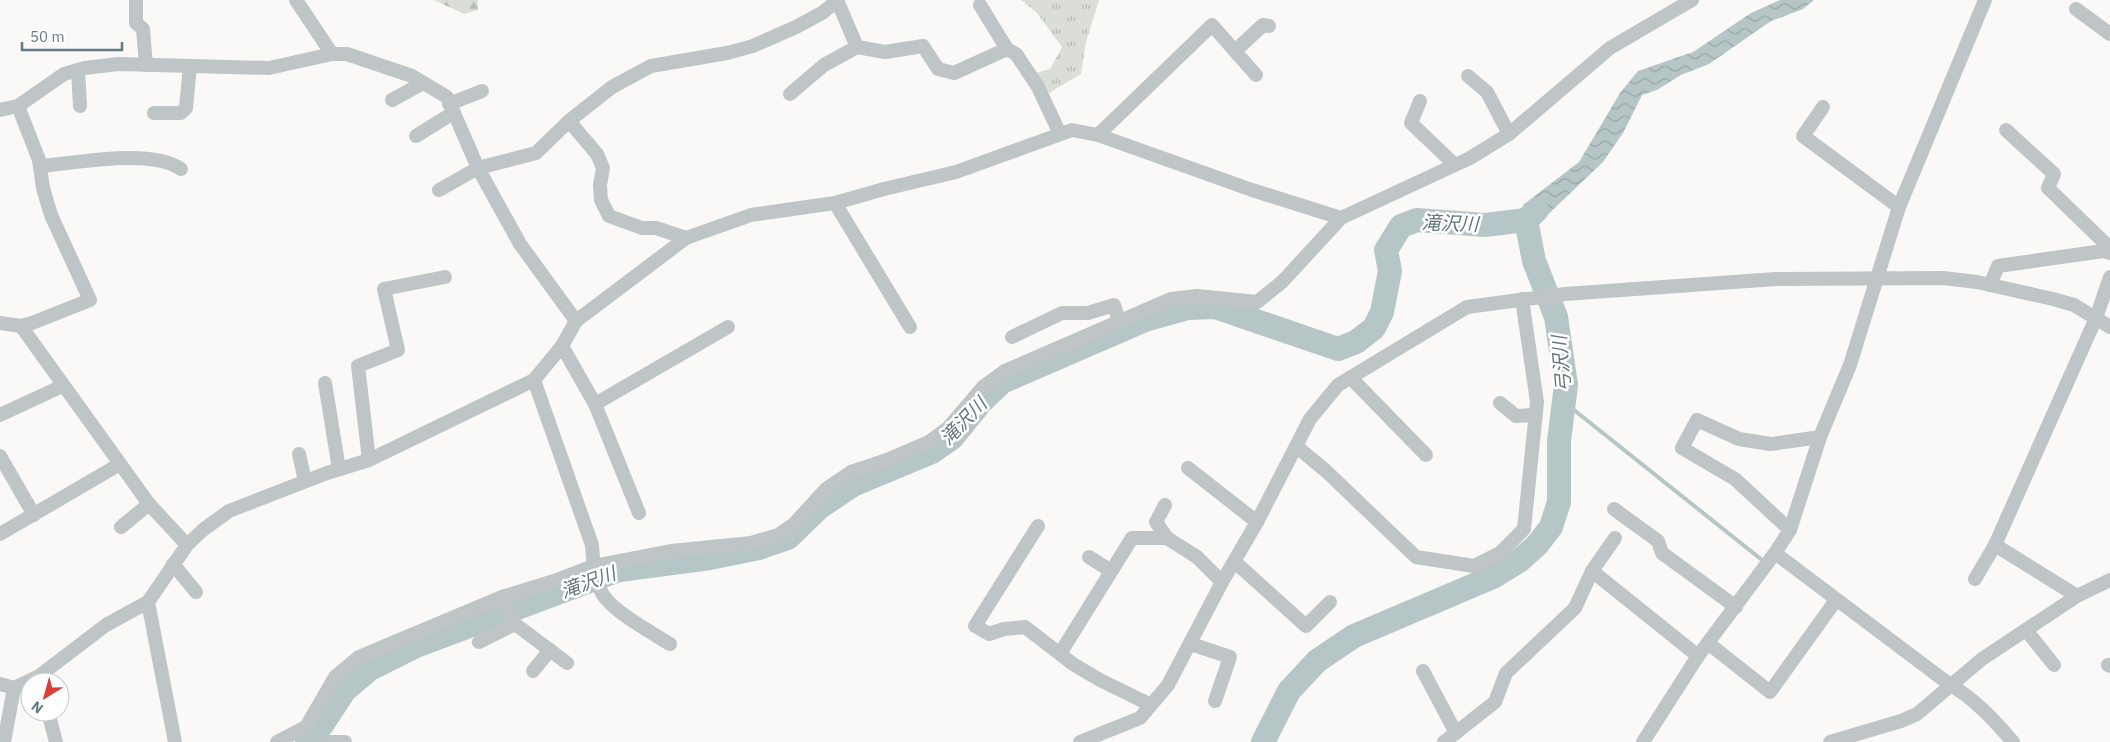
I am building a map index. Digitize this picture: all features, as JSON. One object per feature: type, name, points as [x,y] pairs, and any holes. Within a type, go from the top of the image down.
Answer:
[{"type":"street","points":[[136,0],[136,23],[143,29],[146,65]]},
{"type":"street","points":[[296,0],[332,54]]},
{"type":"street","points":[[277,742],[306,727],[335,677],[359,657],[502,597],[554,581],[593,566],[671,551],[751,543],[778,535],[794,524],[826,490],[851,472],[887,460],[930,442],[948,428],[983,387],[1005,371],[1171,299],[1198,296],[1257,302],[1282,282],[1341,218],[1455,165],[1509,134],[1610,48],[1692,0]]},
{"type":"street","points":[[1642,742],[1698,656],[1776,554],[1790,530],[1820,437],[1850,366],[1868,311],[1875,278],[1899,206],[1985,0]]},
{"type":"street","points":[[439,190],[478,168],[536,153],[569,121],[612,86],[652,66],[728,53],[753,46],[805,22],[837,1],[857,47]]},
{"type":"street","points":[[980,4],[1007,49],[1016,54],[1038,88],[1060,134]]},
{"type":"street","points":[[2076,9],[2110,34]]},
{"type":"street","points":[[1098,135],[1212,25],[1256,75]]},
{"type":"street","points":[[1235,51],[1263,25],[1269,26]]},
{"type":"street","points":[[790,94],[824,66],[857,47],[885,52],[923,46],[938,69],[954,73],[1007,49]]},
{"type":"street","points":[[0,110],[18,106],[64,74],[118,64],[269,68],[332,54],[347,54],[412,76],[446,97],[478,168],[520,244],[576,321]]},
{"type":"street","points":[[154,113],[181,113],[186,108],[190,66]]},
{"type":"street","points":[[78,70],[80,106]]},
{"type":"street","points":[[1468,76],[1487,92],[1509,134]]},
{"type":"street","points":[[392,100],[423,83]]},
{"type":"street","points":[[416,136],[451,109],[482,92]]},
{"type":"street","points":[[1420,101],[1411,123],[1455,165]]},
{"type":"street","points":[[0,323],[21,326],[90,300],[51,215],[42,188],[40,166],[18,106]]},
{"type":"street","points":[[1823,107],[1802,136],[1899,206]]},
{"type":"street","points":[[569,121],[597,154],[603,168],[600,185],[602,200],[609,216],[642,228],[656,228],[686,238]]},
{"type":"street","points":[[48,672],[106,625],[148,602],[188,545],[204,529],[229,511],[305,481],[369,460],[534,380],[562,346],[576,321],[686,238],[751,215],[835,204],[884,189],[956,172],[1072,130],[1098,135],[1133,150],[1341,218]]},
{"type":"street","points":[[2006,130],[2054,174],[2048,188],[2110,248]]},
{"type":"street","points":[[40,166],[125,158],[170,162],[181,169]]},
{"type":"street","points":[[835,204],[910,327]]},
{"type":"street","points":[[1990,285],[1998,266],[2103,251],[2110,253]]},
{"type":"street","points":[[369,460],[358,366],[398,350],[384,289],[445,277]]},
{"type":"street","points":[[1975,579],[1995,545],[2096,318],[2110,277]]},
{"type":"street","points":[[1080,742],[1140,718],[1168,685],[1222,582],[1236,562],[1258,522],[1296,446],[1315,413],[1338,385],[1468,307],[1564,294],[1776,279],[1943,278],[1990,285],[2054,299],[2074,306],[2110,327]]},
{"type":"street","points":[[1296,446],[1326,471],[1416,557],[1474,566],[1500,553],[1524,529],[1537,402],[1527,299]]},
{"type":"street","points":[[1012,337],[1062,313],[1088,313],[1114,305],[1119,321]]},
{"type":"street","points":[[21,326],[149,504],[188,545]]},
{"type":"street","points":[[595,404],[728,327]]},
{"type":"street","points":[[562,346],[595,404],[640,513]]},
{"type":"street","points":[[1351,378],[1426,455]]},
{"type":"street","points":[[534,380],[592,545],[593,566],[604,596],[630,619],[670,644]]},
{"type":"street","points":[[325,383],[339,469]]},
{"type":"street","points":[[0,415],[58,388]]},
{"type":"street","points":[[1500,403],[1516,416],[1536,415]]},
{"type":"street","points":[[1790,530],[1735,479],[1682,448],[1697,420],[1739,439],[1771,444],[1820,437]]},
{"type":"street","points":[[299,454],[305,481]]},
{"type":"street","points":[[0,456],[34,515]]},
{"type":"street","points":[[0,534],[120,464]]},
{"type":"street","points":[[1188,468],[1258,522]]},
{"type":"street","points":[[121,528],[149,504]]},
{"type":"street","points":[[1166,504],[1156,522],[1167,538],[1197,557],[1222,582]]},
{"type":"street","points":[[1614,509],[1658,541],[1662,553],[1736,607]]},
{"type":"street","points":[[1038,526],[976,626],[988,634],[1004,629],[1025,627],[1061,652],[1074,664],[1100,680],[1151,705]]},
{"type":"street","points":[[1061,652],[1132,538],[1167,538]]},
{"type":"street","points":[[1444,742],[1495,702],[1506,673],[1575,608],[1592,571],[1615,538]]},
{"type":"street","points":[[1995,545],[2077,596]]},
{"type":"street","points":[[1776,554],[1949,684],[1965,693],[2013,742]]},
{"type":"street","points":[[1089,557],[1111,571]]},
{"type":"street","points":[[1236,562],[1306,626],[1330,602]]},
{"type":"street","points":[[173,564],[196,592]]},
{"type":"street","points":[[1592,571],[1698,656]]},
{"type":"street","points":[[1830,742],[1901,721],[1916,714],[1949,684],[1982,658],[2077,596],[2110,580]]},
{"type":"street","points":[[502,597],[515,624],[567,663]]},
{"type":"street","points":[[1708,643],[1770,692],[1836,600]]},
{"type":"street","points":[[148,602],[175,742]]},
{"type":"street","points":[[479,642],[515,624]]},
{"type":"street","points":[[2026,630],[2054,665]]},
{"type":"street","points":[[1191,644],[1230,657],[1215,701]]},
{"type":"street","points":[[533,671],[550,650]]},
{"type":"street","points":[[1423,671],[1456,732]]},
{"type":"street","points":[[0,684],[14,688],[20,686]]},
{"type":"street","points":[[4,742],[14,688]]},
{"type":"street","points":[[51,722],[56,742]]},
{"type":"street","points":[[328,742],[345,742]]},
{"type":"green space","points":[[434,0],[478,0],[478,10],[464,14]]},
{"type":"green space","points":[[1021,0],[1099,0],[1086,42],[1081,74],[1049,93],[1036,73],[1050,69],[1062,47],[1037,13]]},
{"type":"water","points":[[1780,0],[1814,0],[1803,9],[1771,21],[1709,64],[1681,75],[1657,90],[1642,95],[1623,133],[1603,162],[1539,223],[1523,205],[1579,162],[1620,93],[1638,71],[1693,52],[1751,13]]},
{"type":"waterway","name":"弓沢川","points":[[1263,742],[1289,691],[1317,661],[1354,636],[1493,577],[1519,561],[1537,545],[1551,527],[1559,502],[1559,441],[1566,385],[1556,317],[1534,261],[1526,220],[1537,210]]},
{"type":"waterway","name":"滝沢川","points":[[307,742],[322,725],[345,690],[370,669],[416,646],[619,570],[710,558],[759,548],[788,538],[820,507],[853,485],[932,452],[952,438],[982,401],[1002,382],[1145,320],[1188,308],[1215,307],[1338,349],[1356,342],[1374,328],[1382,312],[1390,271],[1386,250],[1401,226],[1417,220],[1485,225],[1526,220]]},
{"type":"waterway","points":[[1564,402],[1762,560]]}]
